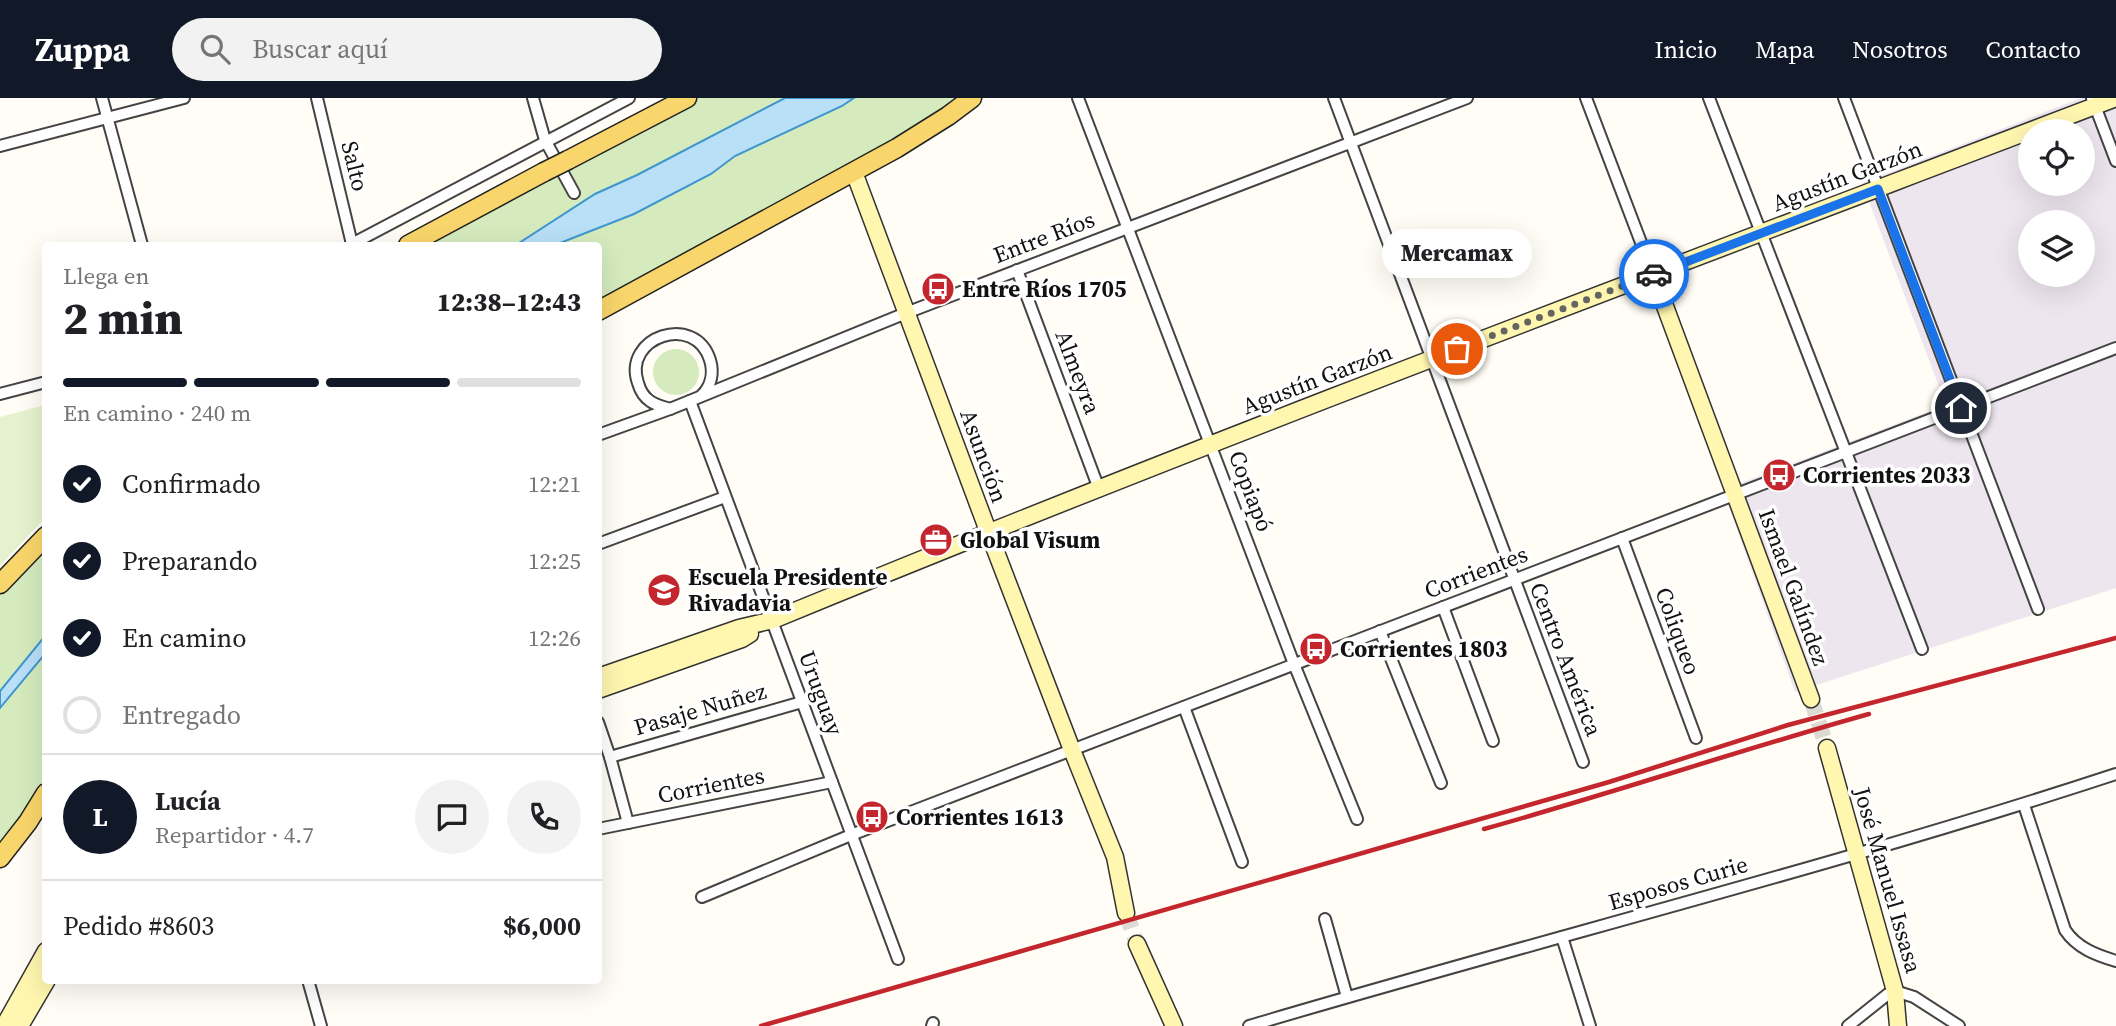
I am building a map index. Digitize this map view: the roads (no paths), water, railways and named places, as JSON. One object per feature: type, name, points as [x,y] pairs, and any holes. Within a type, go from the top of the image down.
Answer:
[{"type":"main road","points":[[414,242],[687,98]]},
{"type":"main road","points":[[602,309],[897,148],[972,98]]},
{"type":"main road","points":[[948,116],[983,98]]},
{"type":"main road","name":"Agustín Garzón","points":[[602,689],[742,639],[773,620],[988,531],[1878,189],[2094,102],[2116,99]]},
{"type":"main road","name":"Asunción","points":[[854,172],[988,531],[1115,857],[1126,914]]},
{"type":"main road","name":"Ismael Galíndez","points":[[1653,274],[1811,699]]},
{"type":"main road","points":[[0,584],[42,540]]},
{"type":"main road","name":"Agustín Garzón","points":[[602,676],[738,628],[773,620]]},
{"type":"main road","name":"José Manuel Issasa","points":[[1827,748],[1895,991],[1898,1026]]},
{"type":"main road","points":[[0,858],[42,799]]},
{"type":"main road","points":[[1136,944],[1174,1026]]},
{"type":"main road","points":[[4,1026],[42,958]]},
{"type":"main road","points":[[20,1026],[45,984]]},
{"type":"street","points":[[102,98],[141,242]]},
{"type":"street","points":[[0,146],[184,98]]},
{"type":"street","name":"Salto","points":[[317,98],[351,242]]},
{"type":"street","points":[[533,98],[545,141],[574,193]]},
{"type":"street","points":[[355,242],[629,98]]},
{"type":"street","name":"Copiapó","points":[[1078,98],[1294,664],[1357,819]]},
{"type":"street","name":"Centro América","points":[[1334,98],[1583,762]]},
{"type":"street","name":"Entre Ríos","points":[[602,434],[670,409],[906,313],[1467,98]]},
{"type":"street","name":"Ismael Galíndez","points":[[1586,98],[1653,274]]},
{"type":"street","points":[[1709,98],[1922,649]]},
{"type":"street","points":[[1844,98],[2038,609]]},
{"type":"street","points":[[2094,102],[2116,161]]},
{"type":"street","name":"Almeyra","points":[[1017,270],[1099,489]]},
{"type":"street","points":[[670,409],[650,402],[636,380],[640,355],[647,344],[658,337],[681,334],[702,346],[712,367],[711,379],[702,396]]},
{"type":"street","name":"Corrientes","points":[[702,897],[851,835],[2116,348]]},
{"type":"street","points":[[0,394],[42,383]]},
{"type":"street","name":"Uruguay","points":[[690,401],[898,960]]},
{"type":"street","points":[[602,543],[725,497]]},
{"type":"street","name":"Coliqueo","points":[[1622,538],[1696,737]]},
{"type":"street","points":[[1443,607],[1493,741]]},
{"type":"street","points":[[1380,632],[1441,783]]},
{"type":"street","name":"Pasaje Nuñez","points":[[610,757],[802,702]]},
{"type":"street","points":[[1184,707],[1242,862]]},
{"type":"street","points":[[602,734],[628,823]]},
{"type":"street","name":"Esposos Curie","points":[[1249,1026],[1857,854],[2024,805],[2116,774]]},
{"type":"street","name":"Corrientes","points":[[602,828],[832,782]]},
{"type":"street","points":[[2024,805],[2065,930],[2071,940],[2083,948],[2097,956],[2116,961]]},
{"type":"street","points":[[1325,919],[1347,997]]},
{"type":"street","points":[[1562,937],[1590,1026]]},
{"type":"street","points":[[309,984],[321,1026]]},
{"type":"street","points":[[1848,1026],[1895,991],[1914,997],[1959,1026]]},
{"type":"water","points":[[785,98],[854,98],[735,156],[711,174],[634,214],[563,242],[521,242],[595,194]]},
{"type":"water","points":[[42,640],[42,658],[0,708],[0,691]]},
{"type":"tunnel","points":[[1811,699],[1827,748]]},
{"type":"tunnel","points":[[1126,913],[1137,944]]},
{"type":"railway","points":[[761,1026],[1609,782],[1788,725],[2116,638]]},
{"type":"railway","points":[[1484,829],[1869,714]]},
{"type":"place","name":"Entre Ríos 1705","points":[[938,289]]},
{"type":"place","name":"Mercamax","points":[[1457,349]]},
{"type":"place","name":"Corrientes 2033","points":[[1779,475]]},
{"type":"place","name":"Global Visum","points":[[936,540]]},
{"type":"place","name":"Escuela Presidente Rivadavia","points":[[664,590]]},
{"type":"place","name":"Corrientes 1803","points":[[1316,649]]},
{"type":"place","name":"Corrientes 1613","points":[[872,817]]}]
